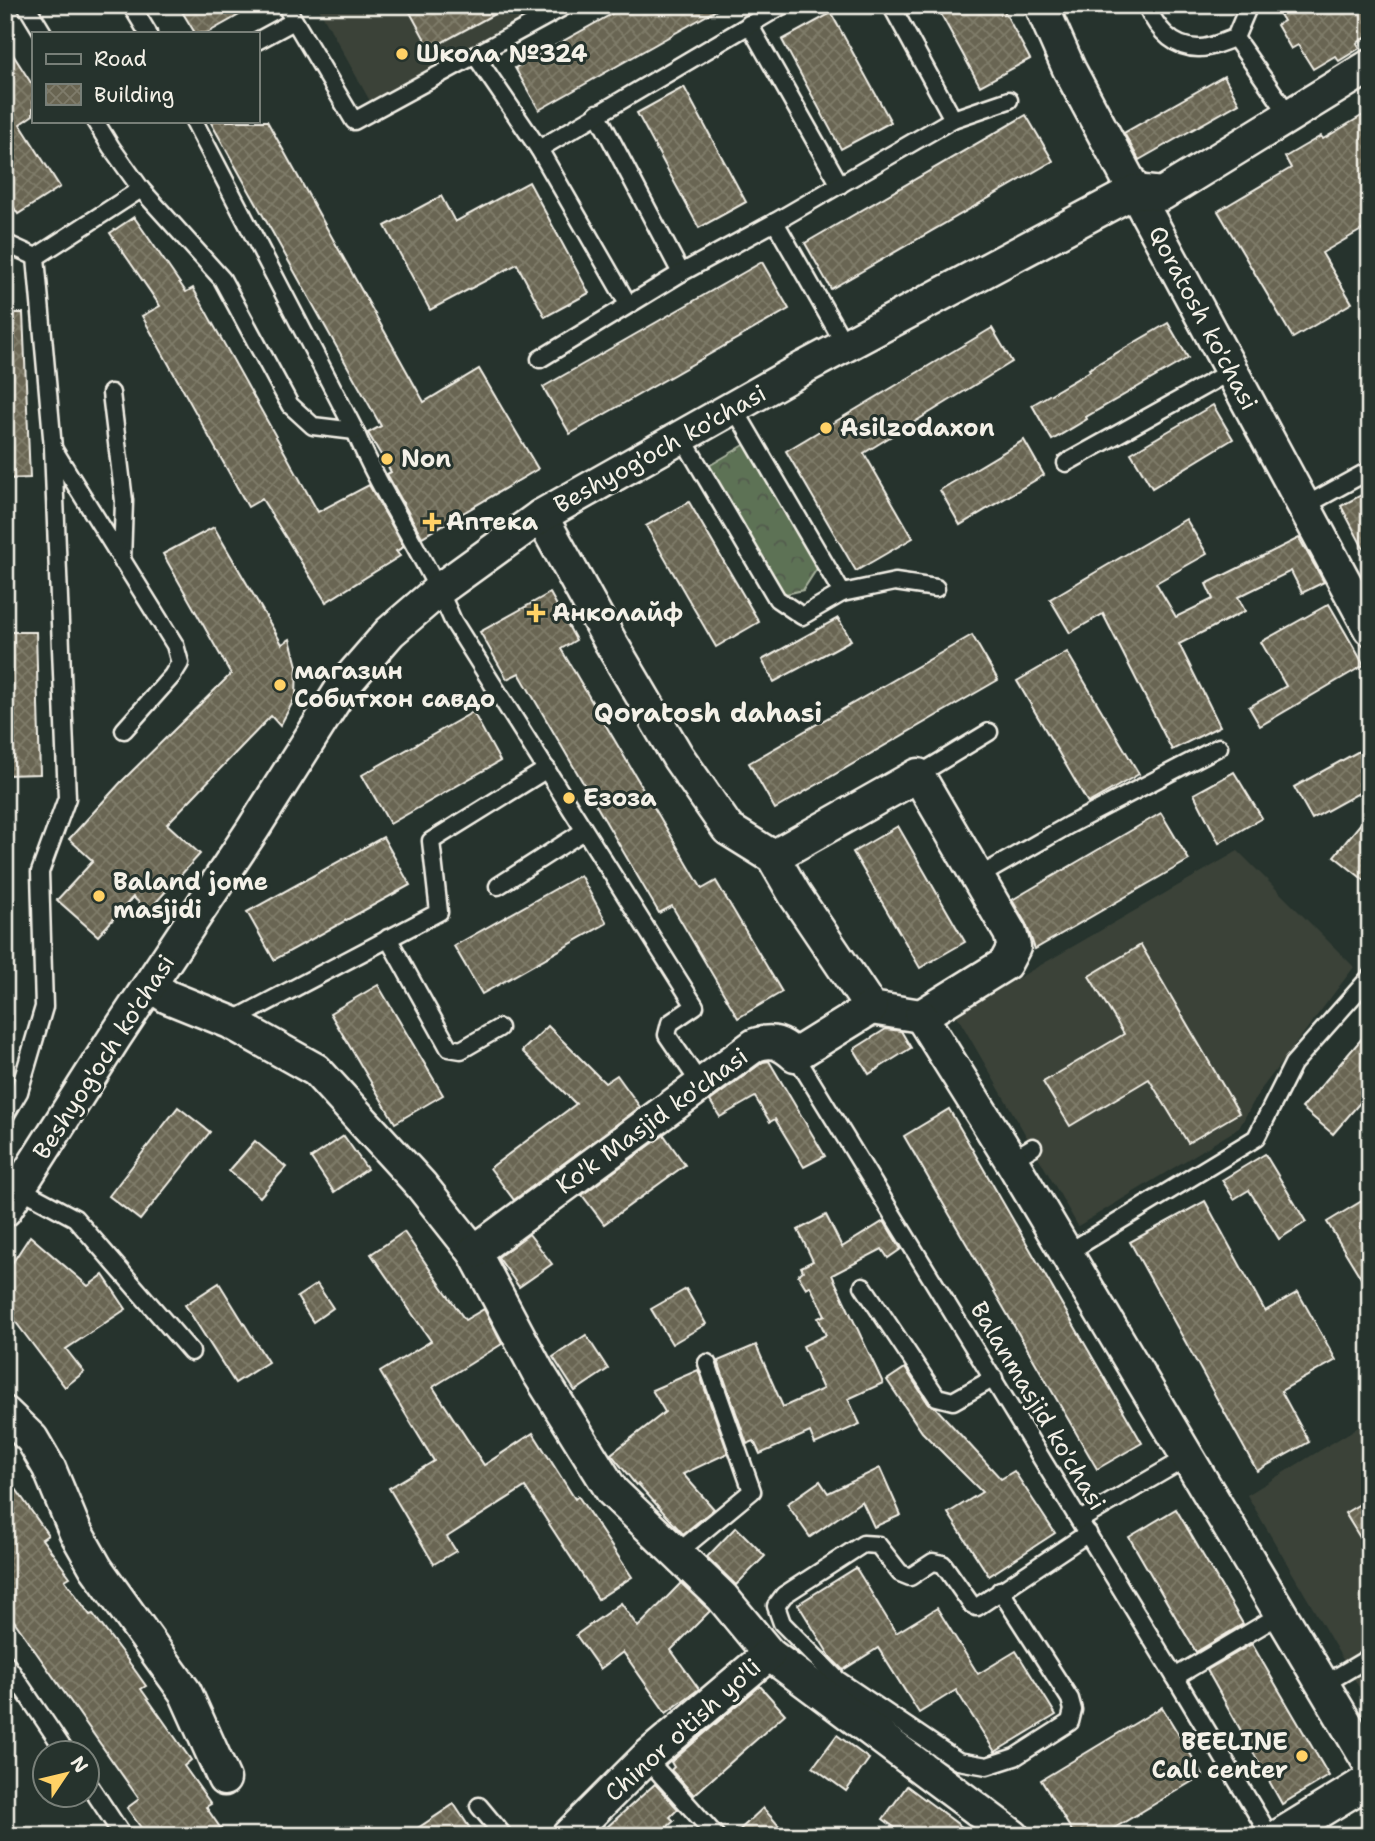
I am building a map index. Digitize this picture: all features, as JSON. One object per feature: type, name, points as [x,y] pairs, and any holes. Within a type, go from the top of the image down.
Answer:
[{"type":"street","name":"Qoratosh ko'chasi","points":[[1041,5],[1069,69],[1370,629]]},
{"type":"street","name":"Beshyog'och ko'chasi","points":[[12,1199],[344,685],[390,632],[440,590],[541,516],[845,345],[1135,191],[1162,194],[1370,66]]},
{"type":"street","points":[[541,516],[678,757],[728,829],[773,856],[795,895],[871,1008]]},
{"type":"street","points":[[773,856],[918,775],[1010,933],[1014,947],[1005,964],[921,1016],[871,1008],[795,1055]]},
{"type":"street","points":[[149,985],[168,997],[230,1022],[316,1070],[421,1185],[474,1252],[538,1372],[612,1491],[722,1597],[769,1654],[1013,1836]]},
{"type":"street","points":[[921,1016],[1022,1154],[1067,1253],[1370,1765]]},
{"type":"street","name":"Ko'k Masjid ko'chasi","points":[[474,1252],[755,1045],[769,1041],[782,1044],[795,1055]]},
{"type":"street","points":[[5,1413],[32,1439],[49,1468],[75,1531],[96,1568],[185,1692],[224,1779]]},
{"type":"street","name":"Chinor o'tish yo'li","points":[[568,1836],[646,1758],[769,1654]]},
{"type":"street","points":[[1279,1836],[1370,1780]]},
{"type":"lane","points":[[26,5],[42,32]]},
{"type":"lane","points":[[131,5],[147,32]]},
{"type":"lane","points":[[285,5],[354,121],[566,5]]},
{"type":"lane","points":[[539,149],[783,5]]},
{"type":"lane","points":[[891,5],[953,120]]},
{"type":"lane","points":[[1146,5],[1157,27],[1175,43],[1199,49],[1235,38],[1250,5]]},
{"type":"lane","points":[[259,40],[294,21]]},
{"type":"lane","points":[[749,24],[839,185]]},
{"type":"lane","points":[[1235,38],[1289,115]]},
{"type":"lane","points":[[475,55],[539,149],[628,304]]},
{"type":"lane","points":[[540,359],[681,273],[953,120],[1009,100]]},
{"type":"lane","points":[[597,113],[681,273]]},
{"type":"lane","points":[[96,122],[141,189],[222,279],[290,405],[313,426],[355,430]]},
{"type":"lane","points":[[195,122],[355,430],[370,467],[440,590],[453,621],[695,1006],[670,1023],[667,1035],[701,1085]]},
{"type":"lane","points":[[36,257],[141,189]]},
{"type":"lane","points":[[775,222],[845,345]]},
{"type":"lane","points":[[5,243],[36,257]]},
{"type":"lane","points":[[5,1116],[19,1092],[44,1007],[40,872],[68,798],[52,447],[36,257]]},
{"type":"lane","points":[[1066,463],[1231,371]]},
{"type":"lane","points":[[111,393],[124,501],[122,562]]},
{"type":"lane","points":[[734,408],[842,593]]},
{"type":"lane","points":[[682,437],[777,600],[803,617],[842,593],[895,582],[936,588]]},
{"type":"lane","points":[[52,447],[175,645],[180,663],[172,676],[124,730]]},
{"type":"lane","points":[[1303,507],[1370,470]]},
{"type":"lane","points":[[918,775],[989,732]]},
{"type":"lane","points":[[978,877],[1069,825],[1219,747]]},
{"type":"lane","points":[[230,1022],[439,912],[431,841],[547,769]]},
{"type":"lane","points":[[498,886],[584,831]]},
{"type":"lane","points":[[388,938],[449,1048],[461,1050],[499,1028]]},
{"type":"lane","points":[[1067,1253],[1256,1138],[1293,1064],[1370,977]]},
{"type":"lane","name":"Balanmasjid ko'chasi","points":[[795,1055],[994,1378],[1270,1836]]},
{"type":"lane","points":[[12,1199],[75,1218],[191,1352]]},
{"type":"lane","points":[[863,1286],[937,1397],[953,1401],[994,1378]]},
{"type":"lane","points":[[677,1553],[752,1491],[706,1363]]},
{"type":"lane","points":[[1000,1590],[1069,1699],[1073,1710],[1070,1722],[1015,1757],[987,1766],[958,1761],[838,1680],[782,1623],[776,1606],[784,1595],[863,1544],[878,1545],[900,1573],[910,1577],[933,1562],[943,1564],[971,1604],[977,1606],[1084,1526],[1188,1457]]},
{"type":"lane","points":[[1175,1677],[1281,1614]]},
{"type":"lane","points":[[1322,1685],[1370,1657]]},
{"type":"lane","points":[[5,1662],[58,1740]]},
{"type":"lane","points":[[646,1758],[716,1836]]},
{"type":"lane","points":[[102,1804],[123,1836]]},
{"type":"lane","points":[[479,1806],[504,1836]]},
{"type":"shaded area","name":"Школа №324","points":[[317,5],[548,5],[371,103]]},
{"type":"shaded area","points":[[1238,851],[1354,967],[1259,1092],[1239,1128],[1078,1226],[956,1014]]},
{"type":"shaded area","points":[[1370,1420],[1370,1706],[1247,1495]]},
{"type":"green space","points":[[746,444],[818,567],[803,590],[777,596],[702,470]]},
{"type":"building","points":[[178,5],[257,5],[209,32],[194,32]]},
{"type":"building","points":[[406,5],[511,5],[430,49]]},
{"type":"building","points":[[628,5],[725,5],[539,110],[515,68]]},
{"type":"building","points":[[936,5],[1001,5],[1030,59],[980,86]]},
{"type":"building","points":[[1274,5],[1370,5],[1370,35],[1357,43],[1360,48],[1339,61],[1335,56],[1313,69],[1298,45],[1291,49],[1277,25],[1284,21]]},
{"type":"building","points":[[831,13],[891,122],[841,149],[782,40]]},
{"type":"building","points":[[5,42],[32,84],[32,116],[20,124],[60,187],[18,214],[5,194]]},
{"type":"building","points":[[1224,76],[1239,103],[1139,160],[1124,133]]},
{"type":"building","points":[[684,87],[746,202],[699,228],[637,113]]},
{"type":"building","points":[[1370,111],[1370,225],[1322,253],[1352,303],[1293,338],[1218,211],[1291,168],[1285,157],[1321,136],[1323,139]]},
{"type":"building","points":[[1026,115],[1053,161],[831,289],[805,243]]},
{"type":"building","points":[[267,121],[424,402],[479,369],[538,469],[422,537],[387,474],[391,472],[368,433],[381,426],[211,122]]},
{"type":"building","points":[[529,182],[589,293],[545,317],[517,264],[430,310],[385,226],[441,196],[455,222]]},
{"type":"building","points":[[134,217],[186,292],[193,288],[318,512],[369,485],[404,547],[396,551],[400,556],[326,602],[262,499],[248,507],[142,316],[160,306],[110,233]]},
{"type":"building","points":[[762,262],[789,309],[570,434],[543,387]]},
{"type":"building","points":[[5,313],[23,313],[30,478],[5,479]]},
{"type":"building","points":[[1168,323],[1188,358],[1086,417],[1087,419],[1052,440],[1032,405]]},
{"type":"building","points":[[992,328],[1012,362],[864,453],[913,538],[856,571],[786,451]]},
{"type":"building","points":[[1213,405],[1233,439],[1152,488],[1131,453]]},
{"type":"building","points":[[1024,440],[1044,475],[960,525],[940,490]]},
{"type":"building","points":[[1363,494],[1370,507],[1370,561],[1341,506]]},
{"type":"building","points":[[689,502],[759,622],[716,647],[646,526]]},
{"type":"building","points":[[1186,519],[1207,554],[1156,583],[1176,617],[1213,599],[1206,584],[1299,538],[1324,582],[1302,593],[1291,571],[1238,597],[1245,611],[1179,644],[1220,726],[1172,750],[1103,614],[1070,633],[1050,599]]},
{"type":"building","points":[[214,527],[282,644],[290,639],[297,666],[296,696],[280,726],[271,716],[167,824],[200,854],[148,911],[133,897],[98,936],[57,900],[93,861],[69,839],[121,782],[231,674],[163,554]]},
{"type":"building","points":[[550,593],[576,640],[561,649],[702,889],[716,881],[782,992],[738,1018],[672,906],[659,913],[519,673],[507,679],[480,632]]},
{"type":"building","points":[[1329,604],[1364,665],[1260,726],[1249,707],[1286,686],[1261,642]]},
{"type":"building","points":[[838,618],[851,640],[774,682],[762,660]]},
{"type":"building","points":[[5,632],[36,632],[40,774],[5,775]]},
{"type":"building","points":[[972,635],[998,680],[775,809],[749,763]]},
{"type":"building","points":[[1067,652],[1139,774],[1088,803],[1017,681]]},
{"type":"building","points":[[473,712],[500,761],[390,824],[362,775]]},
{"type":"building","points":[[1370,745],[1370,787],[1312,819],[1294,787]]},
{"type":"building","points":[[1234,772],[1262,818],[1219,843],[1194,794]]},
{"type":"building","points":[[1370,812],[1370,885],[1334,856]]},
{"type":"building","points":[[1161,813],[1189,860],[1035,949],[1026,924],[1012,900]]},
{"type":"building","points":[[898,826],[965,942],[920,968],[853,852]]},
{"type":"building","points":[[383,837],[410,885],[274,960],[247,912]]},
{"type":"building","points":[[580,875],[607,923],[482,994],[454,946]]},
{"type":"building","points":[[1141,945],[1239,1113],[1188,1143],[1149,1079],[1070,1126],[1043,1082],[1124,1034],[1089,976]]},
{"type":"building","points":[[378,985],[443,1095],[395,1123],[330,1013]]},
{"type":"building","points":[[548,1026],[605,1083],[617,1075],[640,1107],[514,1200],[490,1168],[576,1104],[522,1051]]},
{"type":"building","points":[[886,1029],[901,1031],[911,1048],[869,1074],[854,1049]]},
{"type":"building","points":[[1370,1029],[1370,1091],[1333,1134],[1302,1108]]},
{"type":"building","points":[[769,1061],[825,1156],[804,1167],[775,1119],[770,1122],[755,1097],[720,1117],[710,1101],[763,1062]]},
{"type":"building","points":[[178,1107],[210,1132],[140,1220],[109,1196]]},
{"type":"building","points":[[949,1109],[1142,1443],[1097,1469],[904,1136]]},
{"type":"building","points":[[664,1135],[685,1165],[604,1224],[582,1195]]},
{"type":"building","points":[[344,1136],[367,1169],[334,1192],[311,1158]]},
{"type":"building","points":[[255,1141],[286,1167],[260,1197],[229,1171]]},
{"type":"building","points":[[1265,1154],[1306,1222],[1279,1239],[1249,1190],[1234,1199],[1222,1180]]},
{"type":"building","points":[[1370,1196],[1370,1293],[1327,1222]]},
{"type":"building","points":[[1205,1201],[1265,1311],[1298,1292],[1336,1360],[1281,1391],[1309,1442],[1257,1471],[1130,1242]]},
{"type":"building","points":[[826,1215],[842,1247],[884,1221],[901,1249],[888,1258],[882,1249],[832,1275],[883,1383],[848,1399],[860,1424],[815,1444],[810,1432],[760,1454],[754,1441],[747,1444],[718,1361],[756,1345],[783,1407],[823,1389],[803,1346],[826,1335],[818,1318],[825,1315],[810,1286],[806,1288],[798,1275],[803,1271],[801,1267],[813,1261],[798,1230]]},
{"type":"building","points":[[404,1232],[465,1320],[484,1309],[502,1344],[433,1387],[484,1465],[533,1433],[575,1499],[578,1496],[632,1577],[598,1599],[525,1487],[447,1537],[456,1551],[434,1564],[389,1488],[434,1461],[380,1372],[431,1341],[371,1254]]},
{"type":"building","points":[[529,1234],[552,1264],[519,1287],[498,1257]]},
{"type":"building","points":[[30,1236],[88,1286],[103,1275],[126,1309],[66,1349],[84,1372],[65,1387],[5,1308],[5,1274]]},
{"type":"building","points":[[219,1283],[268,1362],[235,1383],[185,1305]]},
{"type":"building","points":[[317,1284],[333,1308],[313,1322],[297,1297]]},
{"type":"building","points":[[686,1289],[706,1324],[672,1344],[651,1309]]},
{"type":"building","points":[[586,1335],[608,1369],[575,1391],[553,1357]]},
{"type":"building","points":[[905,1368],[928,1403],[935,1407],[1001,1479],[1014,1471],[1055,1533],[989,1576],[948,1513],[982,1492],[922,1432],[887,1380]]},
{"type":"building","points":[[698,1370],[728,1453],[683,1474],[714,1509],[683,1534],[638,1484],[636,1485],[611,1454],[665,1412],[652,1390]]},
{"type":"building","points":[[880,1468],[901,1515],[874,1527],[862,1501],[810,1537],[787,1504],[820,1481],[828,1493]]},
{"type":"building","points":[[5,1473],[48,1535],[42,1539],[70,1577],[65,1580],[146,1686],[141,1689],[191,1760],[184,1766],[211,1804],[206,1807],[226,1836],[147,1836],[127,1808],[139,1799],[102,1746],[102,1740],[98,1740],[5,1608]]},
{"type":"building","points":[[1370,1498],[1370,1554],[1345,1513]]},
{"type":"building","points":[[1176,1509],[1243,1624],[1196,1652],[1129,1537]]},
{"type":"building","points":[[736,1527],[765,1556],[736,1585],[707,1557]]},
{"type":"building","points":[[856,1568],[896,1633],[937,1608],[978,1674],[1016,1651],[1056,1715],[995,1752],[956,1690],[919,1713],[878,1648],[843,1670],[831,1658],[798,1604]]},
{"type":"building","points":[[681,1583],[710,1611],[671,1650],[699,1689],[666,1713],[623,1652],[600,1669],[576,1635],[621,1603],[638,1627]]},
{"type":"building","points":[[1252,1644],[1329,1776],[1282,1804],[1207,1670]]},
{"type":"building","points":[[760,1686],[785,1714],[694,1795],[671,1770],[674,1767],[671,1762]]},
{"type":"building","points":[[1162,1707],[1203,1775],[1101,1836],[1075,1836],[1041,1780]]},
{"type":"building","points":[[837,1735],[869,1759],[846,1791],[813,1767]]},
{"type":"building","points":[[655,1784],[678,1809],[670,1817],[674,1821],[657,1836],[597,1836]]},
{"type":"building","points":[[907,1786],[974,1836],[906,1836],[883,1819]]},
{"type":"building","points":[[454,1804],[475,1836],[406,1836]]},
{"type":"building","points":[[763,1808],[788,1836],[733,1836]]},
{"type":"place","name":"Школа №324","points":[[402,54]]},
{"type":"place","name":"Asilzodaxon","points":[[826,428]]},
{"type":"place","name":"Non","points":[[387,459]]},
{"type":"place","name":"Аптека","points":[[432,522]]},
{"type":"place","name":"Анколайф","points":[[536,613]]},
{"type":"place","name":"магазин Собитхон савдо","points":[[280,685]]},
{"type":"place","name":"Езоза","points":[[569,798]]},
{"type":"place","name":"Baland jome masjidi","points":[[99,896]]},
{"type":"place","name":"BEELINE Call center","points":[[1302,1756]]},
{"type":"district","name":"Qoratosh dahasi","points":[[708,712]]}]
